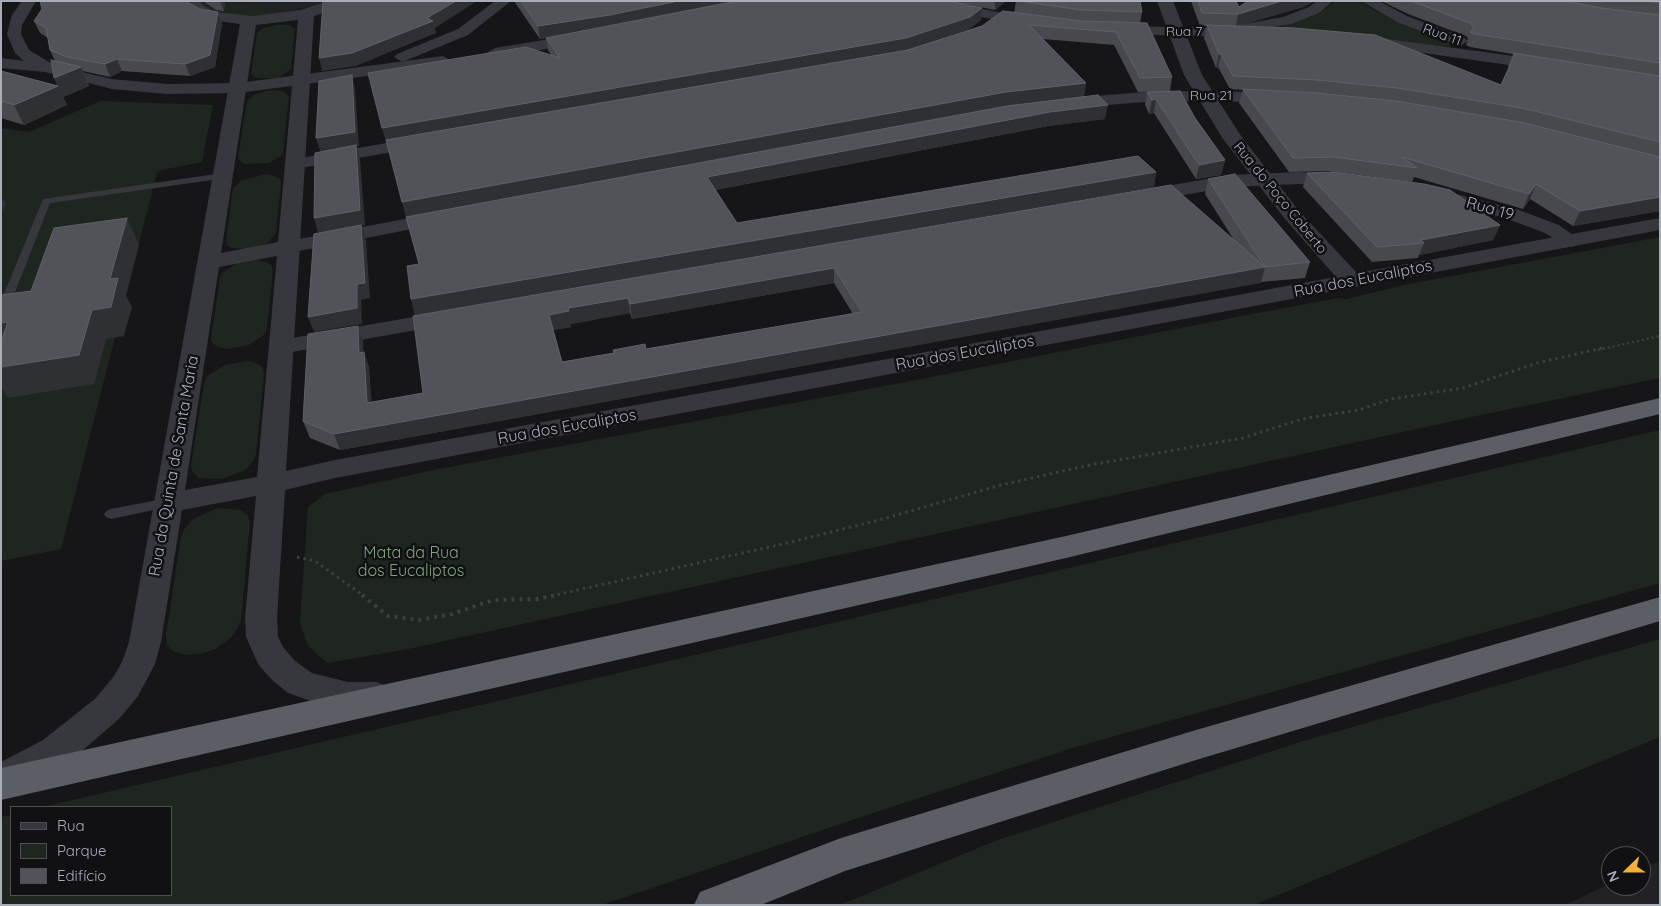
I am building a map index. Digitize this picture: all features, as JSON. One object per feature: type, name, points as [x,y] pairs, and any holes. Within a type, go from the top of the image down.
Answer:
[{"type":"highway","points":[[1,784],[405,692],[1066,547],[1660,406]]},
{"type":"highway","points":[[714,905],[841,854],[1196,745],[1660,609]]},
{"type":"street","points":[[29,1],[19,15],[14,34],[23,53],[51,69],[89,80],[138,88],[238,88],[374,71],[453,50],[464,32],[504,1]]},
{"type":"street","points":[[192,1],[196,8],[211,16],[249,20],[306,14],[346,1]]},
{"type":"street","points":[[917,1],[1005,12],[1046,24]]},
{"type":"street","name":"Rua do Poço Coberto","points":[[1165,1],[1175,32],[1205,96],[1262,179],[1352,281]]},
{"type":"street","points":[[1209,32],[1249,28],[1286,21],[1314,10],[1326,1]]},
{"type":"street","name":"Rua 11","points":[[1346,39],[1432,48],[1555,66],[1441,35],[1402,19],[1368,1]]},
{"type":"street","points":[[982,30],[1005,12]]},
{"type":"street","points":[[306,14],[261,618],[262,637],[270,655],[283,670],[300,683],[322,692],[340,695],[376,696],[405,692]]},
{"type":"street","name":"Rua da Quinta de Santa Maria","points":[[1,779],[56,751],[84,730],[108,708],[126,686],[138,664],[145,642],[249,20]]},
{"type":"street","name":"Rua 7","points":[[1103,29],[1290,35]]},
{"type":"street","points":[[483,55],[593,37]]},
{"type":"street","points":[[374,71],[373,68],[382,63],[453,50]]},
{"type":"street","points":[[1,63],[51,69]]},
{"type":"street","name":"Rua 21","points":[[1052,106],[1118,99],[1205,96],[1294,98]]},
{"type":"street","points":[[294,164],[436,139]]},
{"type":"street","points":[[1122,199],[1210,184],[1262,179],[1300,178],[1358,182]]},
{"type":"street","name":"Rua 19","points":[[1412,190],[1512,214],[1552,229],[1571,240]]},
{"type":"street","points":[[208,262],[462,214]]},
{"type":"street","name":"Rua dos Eucaliptos","points":[[168,503],[344,468],[1660,224]]},
{"type":"street","points":[[281,348],[469,314]]},
{"type":"lane","points":[[1,315],[46,201],[223,176]]},
{"type":"lane","points":[[111,514],[168,503]]},
{"type":"path","points":[[266,558],[292,556],[316,561],[367,598],[388,616],[419,620],[452,614],[492,600],[537,599],[787,543],[879,520],[1001,485],[1090,464],[1243,438],[1302,419],[1359,410],[1391,399],[1463,388],[1537,363],[1660,336]]},
{"type":"shaded area","points":[[198,1],[340,1],[254,18],[207,11]]},
{"type":"shaded area","points":[[1660,861],[1660,905],[1565,905],[1601,888],[1601,896],[1651,896],[1651,865]]},
{"type":"green space","points":[[204,1],[238,1],[235,6],[270,9],[269,15],[248,16],[223,13],[214,10]]},
{"type":"green space","points":[[1336,1],[1359,1],[1393,20],[1454,45],[1449,47],[1278,28],[1319,13]]},
{"type":"green space","points":[[290,25],[295,29],[291,69],[278,78],[256,78],[251,74],[257,33],[263,28]]},
{"type":"green space","points":[[269,90],[283,91],[289,96],[283,152],[281,156],[269,163],[244,164],[238,158],[247,101],[254,95]]},
{"type":"green space","points":[[100,101],[213,105],[202,162],[162,170],[157,173],[61,549],[1,561],[1,128],[29,132]]},
{"type":"green space","points":[[267,174],[279,178],[281,182],[276,233],[268,243],[260,246],[249,249],[232,248],[227,245],[226,240],[233,188],[242,180]]},
{"type":"green space","name":"Mata da Rua dos Eucaliptos","points":[[1660,237],[1660,378],[1481,415],[408,649],[327,663],[308,646],[300,623],[308,507],[325,494],[438,469],[890,385],[1247,315],[1338,298],[1346,299],[1409,284]]},
{"type":"green space","points":[[258,260],[271,265],[273,270],[265,334],[249,345],[227,349],[218,347],[212,343],[211,337],[220,278],[223,272],[238,263]]},
{"type":"green space","points":[[247,361],[262,367],[264,373],[256,454],[253,462],[245,470],[222,479],[199,478],[193,473],[191,466],[204,383],[207,376],[225,365]]},
{"type":"green space","points":[[1660,430],[1660,583],[1076,747],[873,813],[602,905],[1,905],[1,817],[10,815],[10,896],[172,896],[172,806],[47,806]]},
{"type":"green space","points":[[218,508],[241,510],[248,516],[250,523],[241,620],[237,630],[228,640],[215,649],[201,654],[186,655],[174,652],[167,645],[166,635],[181,537],[185,528],[193,519]]},
{"type":"green space","points":[[1660,639],[1660,737],[1254,905],[840,905],[995,841],[1300,742]]},
{"type":"building","points":[[40,1],[185,1],[200,9],[218,12],[210,55],[185,64],[117,59],[105,64],[67,57],[50,50],[46,28],[34,21],[42,9]]},
{"type":"building","points":[[456,1],[427,18],[433,21],[352,53],[319,58],[323,2]]},
{"type":"building","points":[[521,1],[678,1],[610,15],[538,26]]},
{"type":"building","points":[[737,1],[949,1],[982,8],[970,17],[906,38],[382,128],[368,73],[526,47],[560,58],[546,38]]},
{"type":"building","points":[[1019,1],[1140,1],[1142,12],[1081,10]]},
{"type":"building","points":[[1198,1],[1236,1],[1239,7],[1248,1],[1282,1],[1238,14],[1202,13]]},
{"type":"building","points":[[1411,1],[1565,1],[1601,8],[1660,15],[1660,63],[1475,34],[1470,32],[1474,28],[1470,23]]},
{"type":"building","points":[[1644,1],[1660,1],[1660,3]]},
{"type":"building","points":[[1003,11],[1081,21],[1147,23],[1172,77],[1140,78],[1116,32],[1029,25],[1086,83],[1006,92],[402,202],[386,140],[908,50],[982,26]]},
{"type":"building","points":[[1207,25],[1294,28],[1375,35],[1501,85],[1515,54],[1513,53],[1660,76],[1660,142],[1522,108],[1397,88],[1317,80],[1233,76],[1221,54],[1219,54]]},
{"type":"building","points":[[51,60],[81,67],[54,78]]},
{"type":"building","points":[[1,71],[58,86],[14,105],[1,101]]},
{"type":"building","points":[[352,75],[355,132],[316,138],[319,81]]},
{"type":"building","points":[[1243,89],[1317,93],[1396,101],[1520,122],[1660,157],[1660,197],[1580,211],[1536,184],[1529,194],[1402,157],[1417,168],[1334,157],[1293,158]]},
{"type":"building","points":[[1180,91],[1195,118],[1225,160],[1199,165],[1156,99],[1152,100],[1147,92]]},
{"type":"building","points":[[1098,95],[1108,105],[1050,112],[707,177],[737,223],[1138,156],[1156,172],[411,299],[407,266],[419,264],[406,217],[1007,106]]},
{"type":"building","points":[[356,145],[360,210],[314,218],[315,153]]},
{"type":"building","points":[[1333,172],[1424,184],[1450,190],[1500,225],[1421,240],[1424,243],[1377,247],[1307,173]]},
{"type":"building","points":[[1235,174],[1310,262],[1265,267],[1208,179]]},
{"type":"building","points":[[1171,185],[1265,267],[334,434],[303,421],[308,334],[358,326],[359,353],[364,352],[367,403],[423,393],[413,316]],"holes":[[[834,268],[862,312],[646,349],[645,344],[613,350],[614,353],[562,362],[549,315],[569,311],[568,308],[628,298],[630,304]]]},
{"type":"building","points":[[127,218],[110,279],[118,278],[111,307],[92,310],[79,355],[1,367],[1,341],[8,322],[1,323],[1,295],[31,291],[54,228]]},
{"type":"building","points":[[361,225],[365,283],[357,284],[357,308],[308,317],[314,234]]}]
